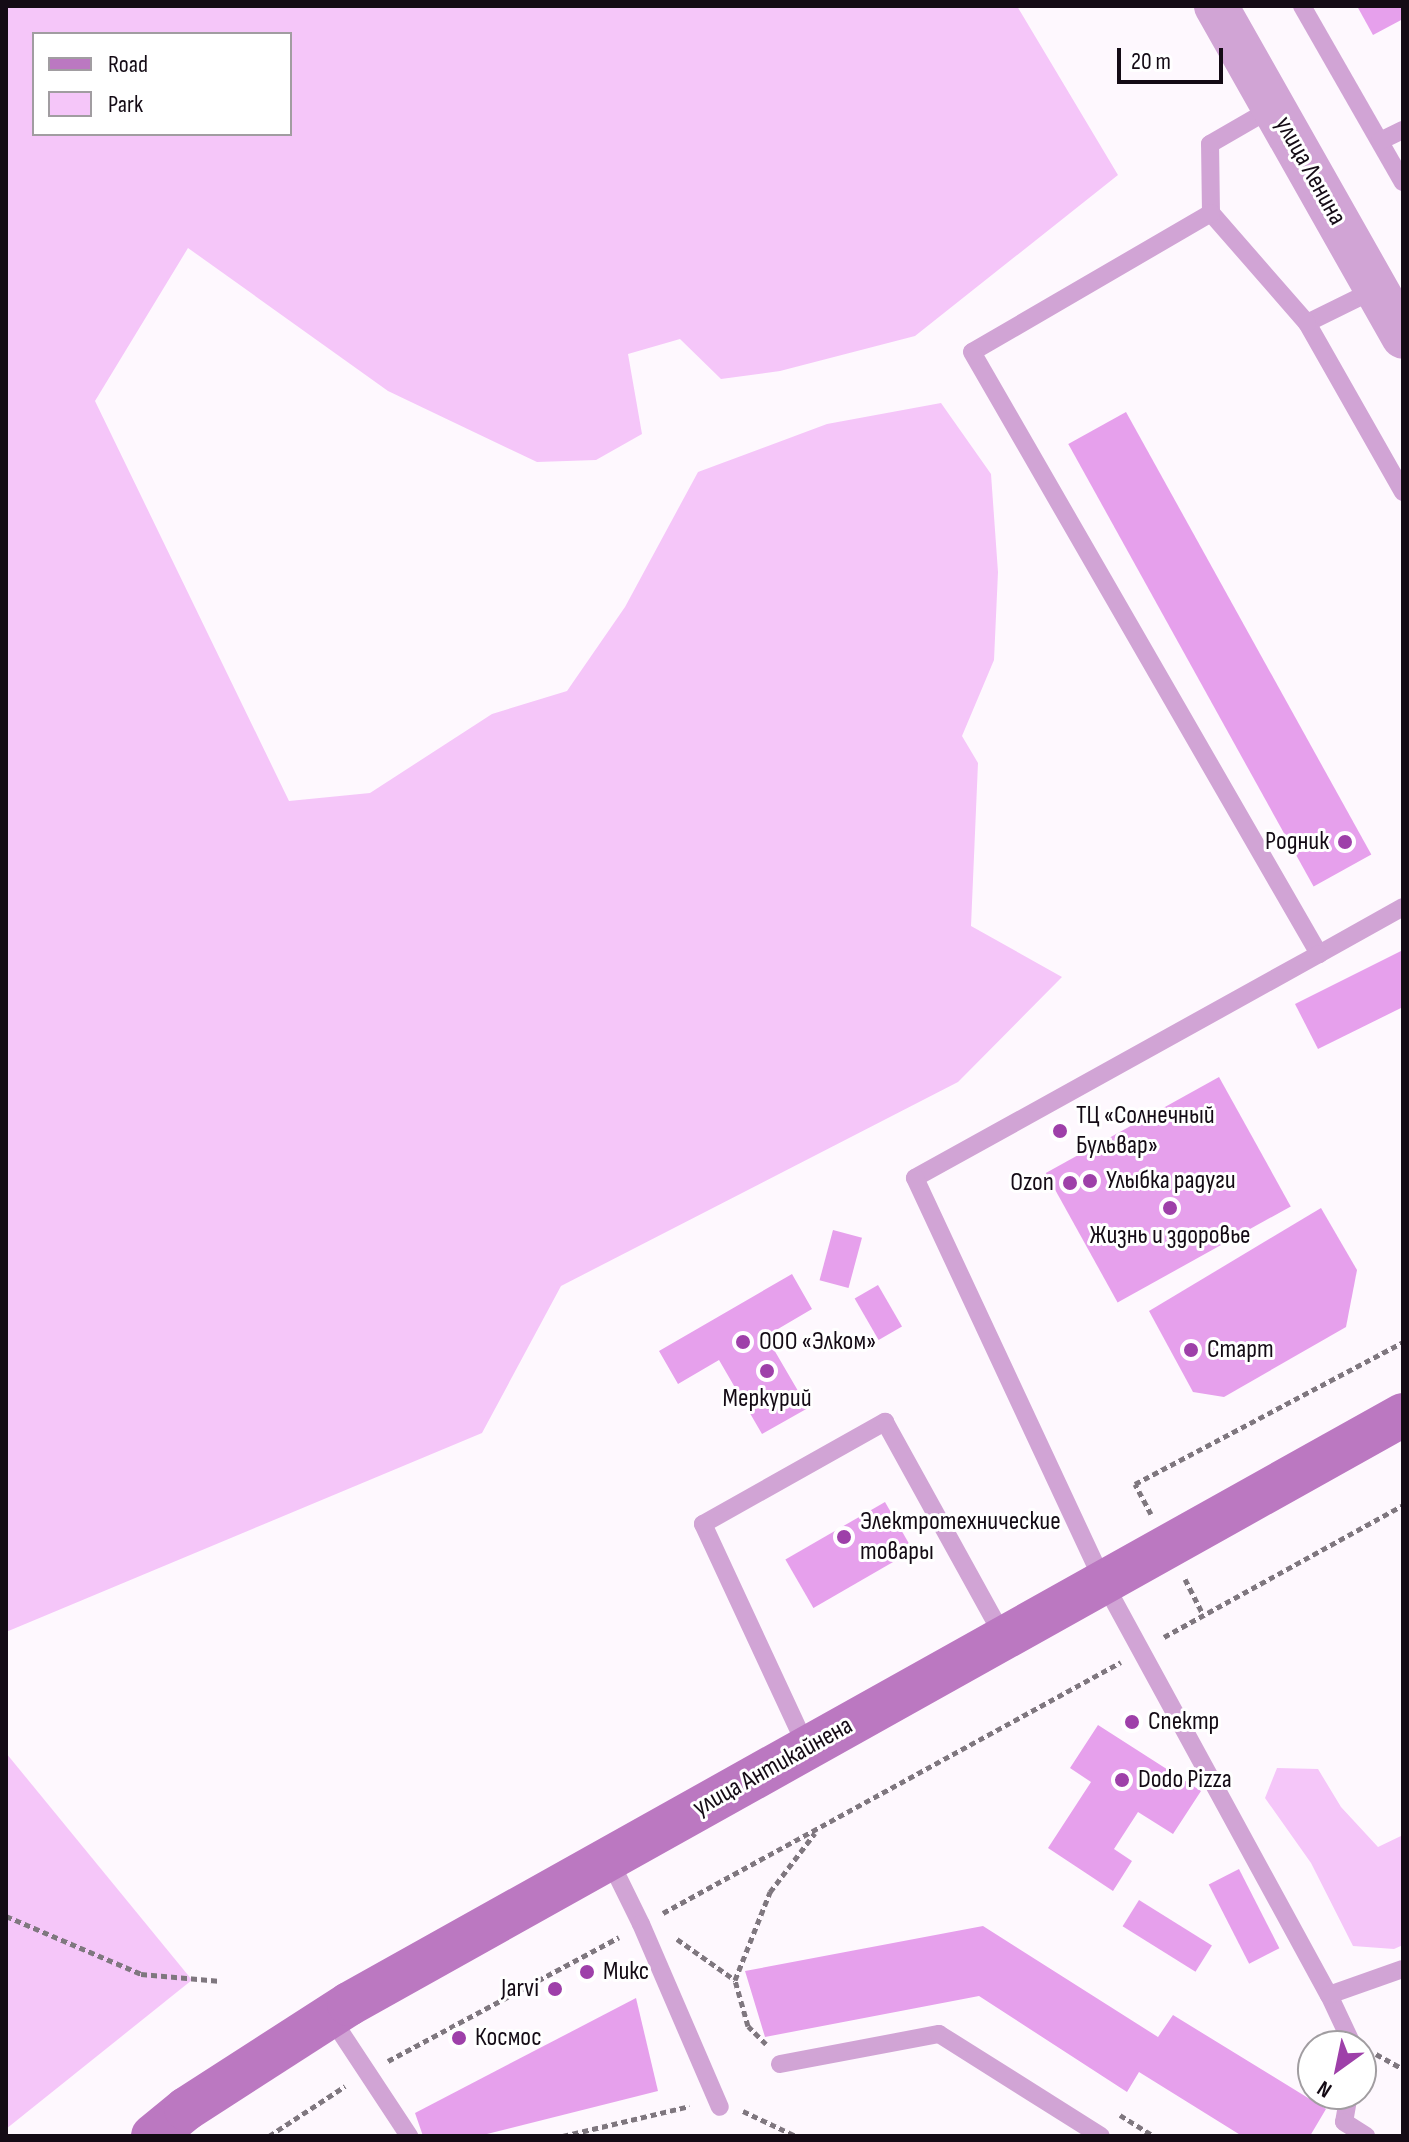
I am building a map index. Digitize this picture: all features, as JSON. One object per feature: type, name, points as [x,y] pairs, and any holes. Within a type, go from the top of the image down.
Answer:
[{"type":"main road","name":"улица Антикайнена","points":[[153,2136],[186,2109],[330,2016],[1403,1415]]},
{"type":"street","name":"улица Ленина","points":[[1216,6],[1403,337]]},
{"type":"lane","points":[[1302,6],[1403,182]]},
{"type":"lane","points":[[1274,107],[1210,144],[1211,213],[1307,323],[1403,492]]},
{"type":"lane","points":[[1380,141],[1403,130]]},
{"type":"lane","points":[[1211,213],[972,352],[1319,954]]},
{"type":"lane","points":[[1307,323],[1376,289]]},
{"type":"lane","points":[[1345,2030],[1103,1581],[915,1178],[1403,907]]},
{"type":"lane","points":[[807,1748],[703,1524],[729,1509],[885,1422],[1004,1638]]},
{"type":"lane","points":[[609,1859],[646,1922],[720,2107]]},
{"type":"lane","points":[[1329,1995],[1403,1969]]},
{"type":"lane","points":[[330,2016],[409,2136]]},
{"type":"lane","points":[[775,2057],[939,2034],[1101,2136]]},
{"type":"lane","points":[[1338,2129],[1366,2136]]},
{"type":"path","points":[[1135,1484],[1403,1342]]},
{"type":"path","points":[[269,2136],[368,2072],[818,1829],[1403,1505]]},
{"type":"path","points":[[775,2057],[748,2026],[735,1980],[770,1892],[818,1829]]},
{"type":"path","points":[[6,1916],[141,1974],[221,1981]]},
{"type":"path","points":[[646,1922],[735,1980]]},
{"type":"path","points":[[1377,2055],[1403,2069]]},
{"type":"path","points":[[563,2136],[699,2103],[752,2113],[796,2136]]},
{"type":"green space","points":[[6,6],[1017,6],[1118,175],[915,336],[780,371],[721,379],[680,339],[628,354],[642,434],[596,460],[537,462],[388,391],[188,248],[95,401],[289,801],[370,793],[492,714],[567,691],[625,607],[698,472],[827,424],[941,403],[991,474],[998,572],[994,660],[962,736],[978,763],[971,926],[1062,977],[958,1082],[561,1286],[482,1433],[6,1632]]},
{"type":"green space","points":[[6,1753],[192,1980],[6,2129]]},
{"type":"green space","points":[[1277,1768],[1318,1769],[1341,1807],[1378,1847],[1403,1835],[1403,1945],[1394,1949],[1353,1946],[1311,1863],[1265,1798]]},
{"type":"building","points":[[1357,6],[1403,6],[1403,19],[1373,35]]},
{"type":"building","points":[[1126,412],[1371,855],[1314,887],[1068,444]]},
{"type":"building","points":[[1403,950],[1403,1007],[1318,1049],[1295,1004]]},
{"type":"building","points":[[1219,1077],[1291,1206],[1118,1302],[1046,1173]]},
{"type":"building","points":[[1321,1208],[1357,1270],[1346,1327],[1224,1397],[1193,1392],[1149,1311]]},
{"type":"building","points":[[833,1230],[862,1238],[849,1288],[820,1280]]},
{"type":"building","points":[[792,1274],[812,1309],[766,1336],[808,1408],[762,1434],[719,1360],[678,1384],[659,1351]]},
{"type":"building","points":[[878,1285],[902,1327],[879,1340],[855,1298]]},
{"type":"building","points":[[885,1502],[913,1550],[813,1608],[785,1560]]},
{"type":"building","points":[[1098,1725],[1201,1791],[1173,1834],[1138,1812],[1114,1849],[1132,1861],[1113,1891],[1048,1848],[1091,1782],[1070,1768]]},
{"type":"building","points":[[1239,1869],[1279,1948],[1249,1964],[1209,1884]]},
{"type":"building","points":[[1139,1900],[1212,1946],[1196,1972],[1123,1926]]},
{"type":"building","points":[[983,1926],[1158,2037],[1173,2015],[1297,2091],[1297,2110],[1325,2110],[1310,2136],[1242,2136],[1139,2072],[1127,2092],[979,1996],[765,2037],[745,1971]]},
{"type":"building","points":[[636,1998],[658,2091],[479,2136],[423,2136],[415,2113]]},
{"type":"place","name":"Родник","points":[[1345,842]]},
{"type":"place","name":"ТЦ «Солнечный Бульвар»","points":[[1060,1131]]},
{"type":"place","name":"Улыбка радуги","points":[[1090,1181]]},
{"type":"place","name":"Ozon","points":[[1070,1183]]},
{"type":"place","name":"Жизнь и здоровье","points":[[1170,1208]]},
{"type":"place","name":"ООО «Элком»","points":[[743,1342]]},
{"type":"place","name":"Старт","points":[[1191,1350]]},
{"type":"place","name":"Меркурий","points":[[767,1371]]},
{"type":"place","name":"Электротехнические товары","points":[[844,1537]]},
{"type":"place","name":"Спектр","points":[[1132,1722]]},
{"type":"place","name":"Dodo Pizza","points":[[1122,1780]]},
{"type":"place","name":"Микс","points":[[587,1972]]},
{"type":"place","name":"Jarvi","points":[[555,1989]]},
{"type":"place","name":"Космос","points":[[459,2038]]}]
